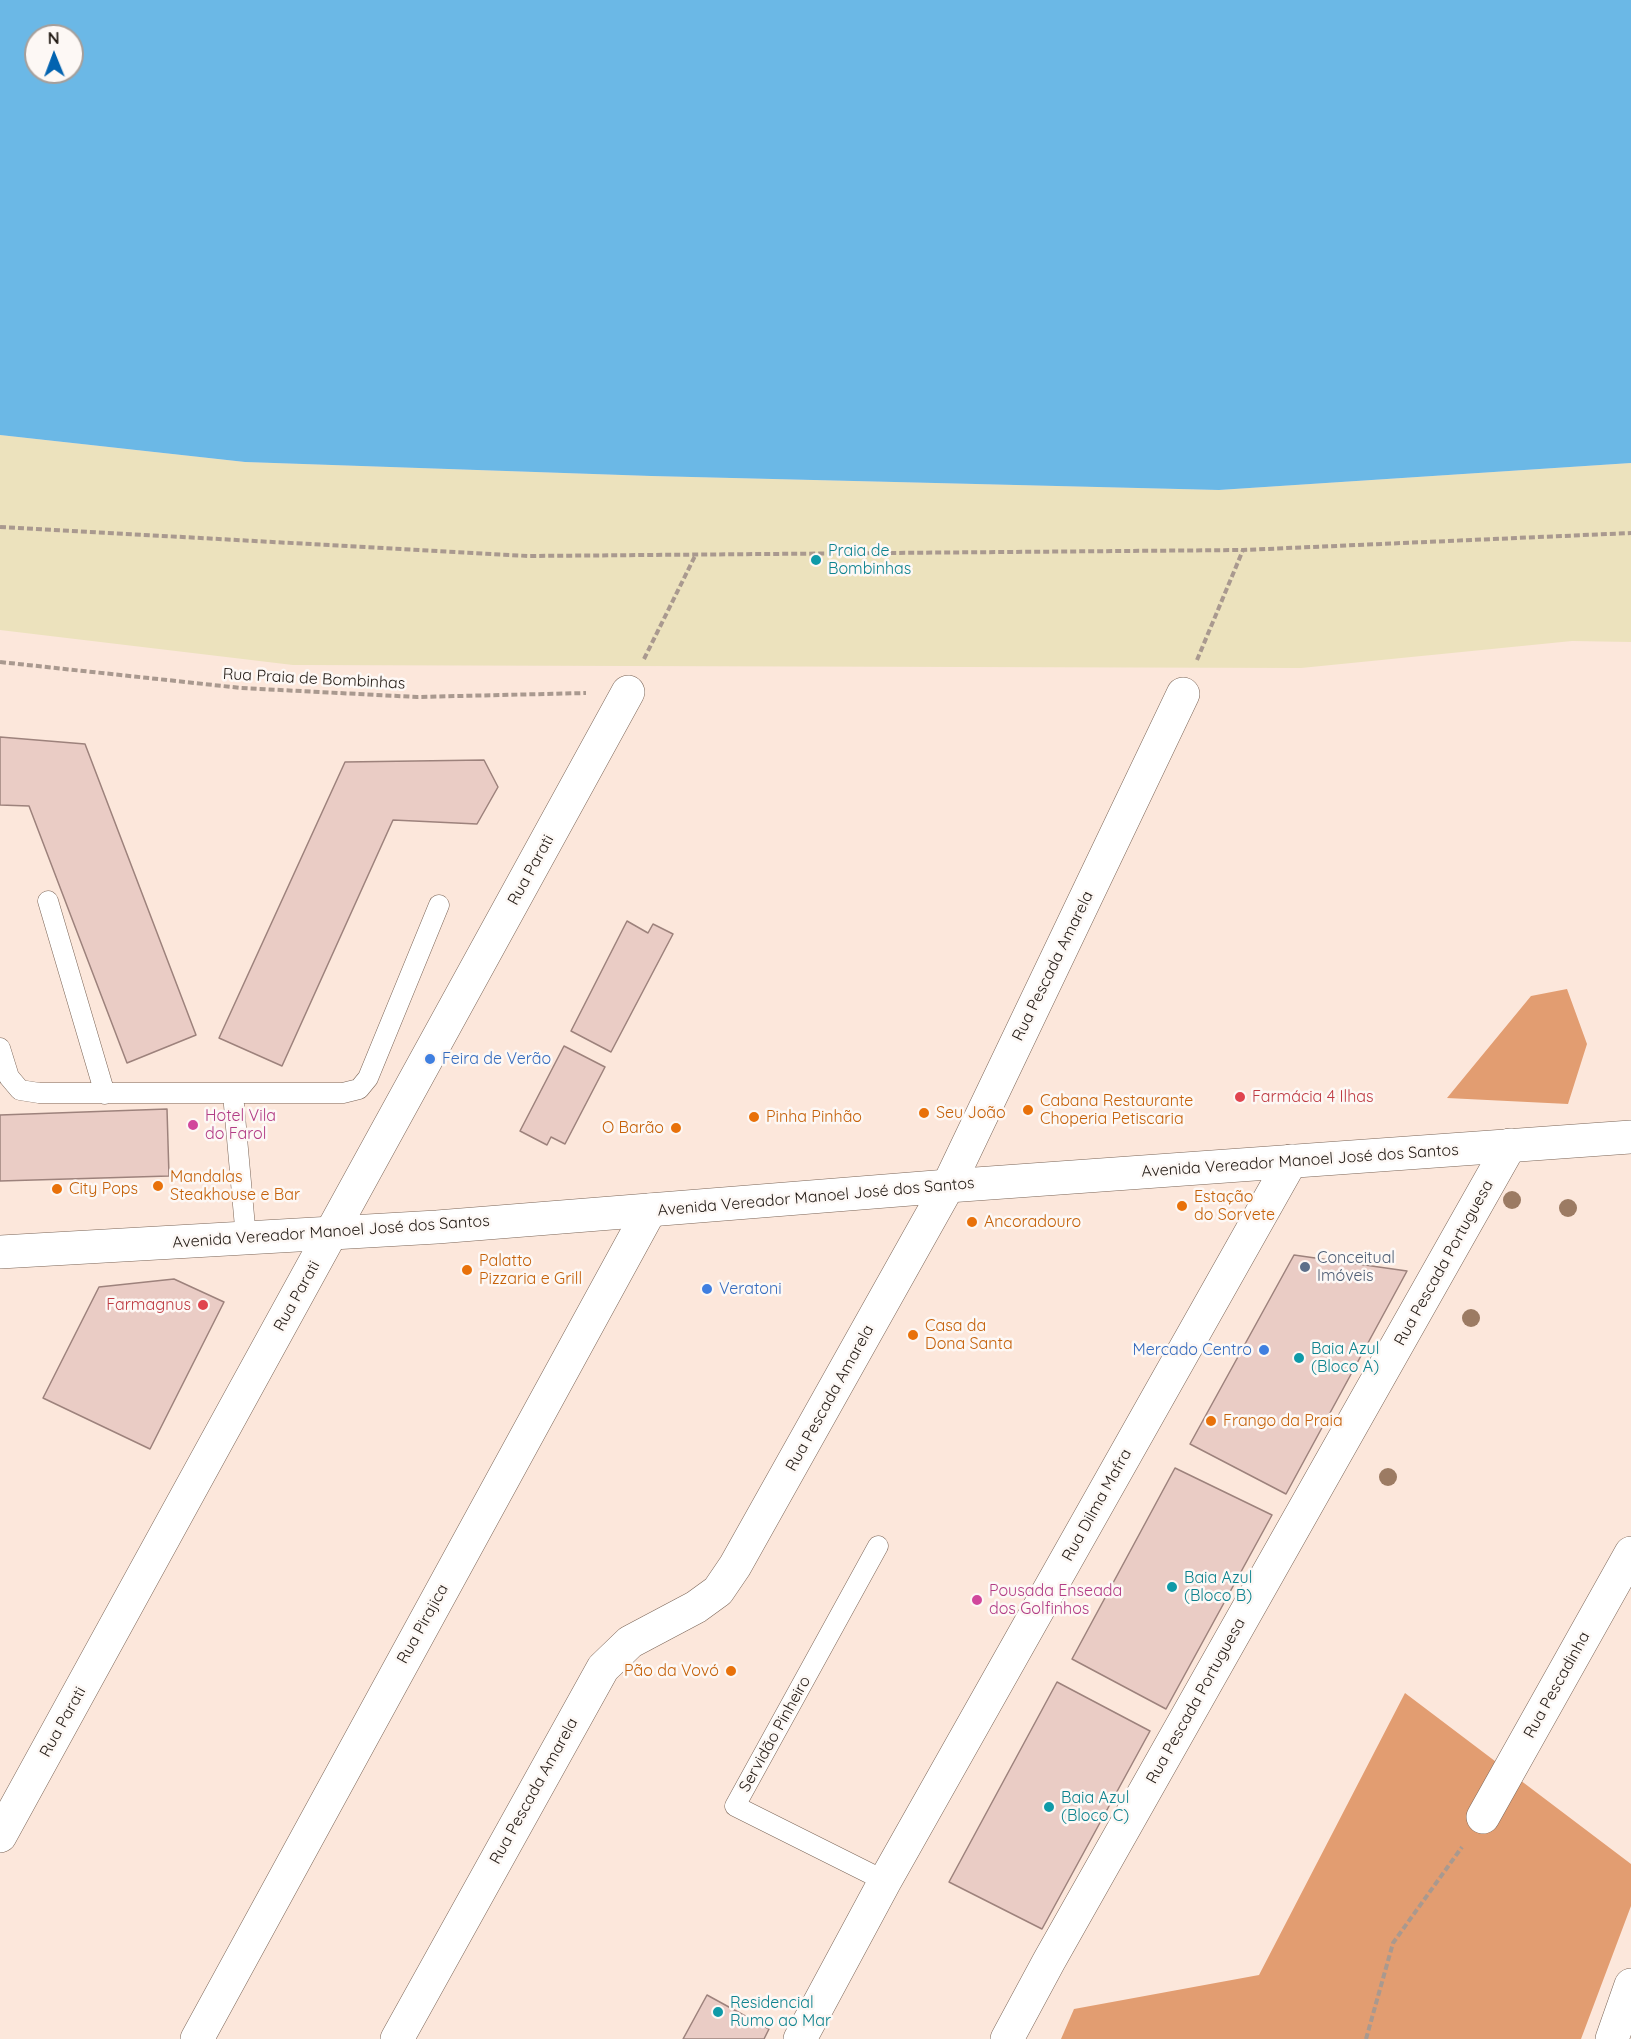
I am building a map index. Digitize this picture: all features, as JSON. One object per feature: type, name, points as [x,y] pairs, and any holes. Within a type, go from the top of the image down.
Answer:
[{"type":"street","name":"Rua Parati","points":[[0,1836],[628,692]]},
{"type":"street","name":"Rua Pescada Amarela","points":[[397,2039],[603,1668],[630,1642],[696,1607],[718,1591],[735,1566],[948,1186],[1183,694]]},
{"type":"street","name":"Avenida Vereador Manoel José dos Santos","points":[[0,1252],[331,1234],[948,1186],[1631,1137]]},
{"type":"street","name":"Rua Pescada Portuguesa","points":[[1007,2039],[1510,1145]]},
{"type":"street","name":"Rua Dilma Mafra","points":[[800,2039],[885,1881],[1291,1161]]},
{"type":"street","name":"Rua Pirajica","points":[[197,2039],[650,1210]]},
{"type":"street","name":"Rua Pescadinha","points":[[1484,1817],[1631,1553]]},
{"type":"lane","points":[[48,901],[105,1094]]},
{"type":"lane","points":[[0,1048],[9,1077],[20,1090],[39,1093],[343,1093],[359,1089],[368,1078],[439,905]]},
{"type":"lane","points":[[233,1094],[246,1238]]},
{"type":"lane","name":"Servidão Pinheiro","points":[[878,1546],[735,1806],[885,1881]]},
{"type":"path","points":[[0,527],[528,556],[1243,550],[1631,533]]},
{"type":"path","points":[[1183,694],[1243,550]]},
{"type":"path","points":[[628,692],[695,555]]},
{"type":"path","name":"Rua Praia de Bombinhas","points":[[0,662],[241,688],[417,697],[628,692]]},
{"type":"path","points":[[1366,2039],[1393,1943],[1484,1817]]},
{"type":"shaded area","points":[[1567,989],[1587,1044],[1568,1104],[1447,1098],[1531,996]]},
{"type":"shaded area","points":[[1405,1693],[1631,1864],[1631,1906],[1581,2039],[1061,2039],[1074,2009],[1259,1975]]},
{"type":"sand","name":"Praia de Bombinhas","points":[[0,435],[245,462],[651,476],[1219,490],[1631,463],[1631,642],[1572,641],[1301,668],[293,665],[0,630]]},
{"type":"water","points":[[0,0],[1631,0],[1631,463],[1219,490],[651,476],[245,462],[0,435]]},
{"type":"building","points":[[0,737],[85,744],[196,1035],[127,1063],[29,806],[0,805]]},
{"type":"building","points":[[484,760],[498,787],[477,824],[393,820],[282,1066],[219,1038],[345,762]]},
{"type":"building","points":[[627,921],[648,933],[653,924],[673,934],[611,1052],[571,1031]]},
{"type":"building","points":[[564,1046],[605,1067],[565,1144],[551,1137],[547,1145],[520,1131]]},
{"type":"building","points":[[167,1109],[169,1176],[0,1181],[0,1115]]},
{"type":"building","name":"Baia Azul (Bloco A)","points":[[1294,1255],[1407,1271],[1286,1494],[1190,1444]]},
{"type":"building","points":[[174,1279],[224,1302],[150,1449],[43,1398],[99,1287]]},
{"type":"building","name":"Baia Azul (Bloco B)","points":[[1175,1468],[1272,1515],[1166,1709],[1072,1659]]},
{"type":"building","name":"Baia Azul (Bloco C)","points":[[1057,1682],[1150,1731],[1042,1929],[949,1882]]},
{"type":"building","name":"Residencial Rumo ao Mar","points":[[707,1995],[769,2029],[764,2039],[683,2039]]},
{"type":"place","name":"Praia de Bombinhas","points":[[816,560]]},
{"type":"place","name":"Feira de Verão","points":[[430,1059]]},
{"type":"place","name":"Farmácia 4 Ilhas","points":[[1240,1097]]},
{"type":"place","name":"Cabana Restaurante Choperia Petiscaria","points":[[1028,1110]]},
{"type":"place","name":"Seu João","points":[[924,1113]]},
{"type":"place","name":"Pinha Pinhão","points":[[754,1117]]},
{"type":"place","name":"Hotel Vila do Farol","points":[[193,1125]]},
{"type":"place","name":"O Barão","points":[[676,1128]]},
{"type":"place","name":"Mandalas Steakhouse e Bar","points":[[158,1186]]},
{"type":"place","name":"City Pops","points":[[57,1189]]},
{"type":"place","name":"Estação do Sorvete","points":[[1182,1206]]},
{"type":"place","name":"Ancoradouro","points":[[972,1222]]},
{"type":"place","name":"Conceitual Imóveis","points":[[1305,1267]]},
{"type":"place","name":"Palatto Pizzaria e Grill","points":[[467,1270]]},
{"type":"place","name":"Veratoni","points":[[707,1289]]},
{"type":"place","name":"Farmagnus","points":[[203,1305]]},
{"type":"place","name":"Casa da Dona Santa","points":[[913,1335]]},
{"type":"place","name":"Mercado Centro","points":[[1264,1350]]},
{"type":"place","name":"Baia Azul (Bloco A)","points":[[1299,1358]]},
{"type":"place","name":"Frango da Praia","points":[[1211,1421]]},
{"type":"place","name":"Baia Azul (Bloco B)","points":[[1172,1587]]},
{"type":"place","name":"Pousada Enseada dos Golfinhos","points":[[977,1600]]},
{"type":"place","name":"Pão da Vovó","points":[[731,1671]]},
{"type":"place","name":"Baia Azul (Bloco C)","points":[[1049,1807]]},
{"type":"place","name":"Residencial Rumo ao Mar","points":[[718,2012]]}]
